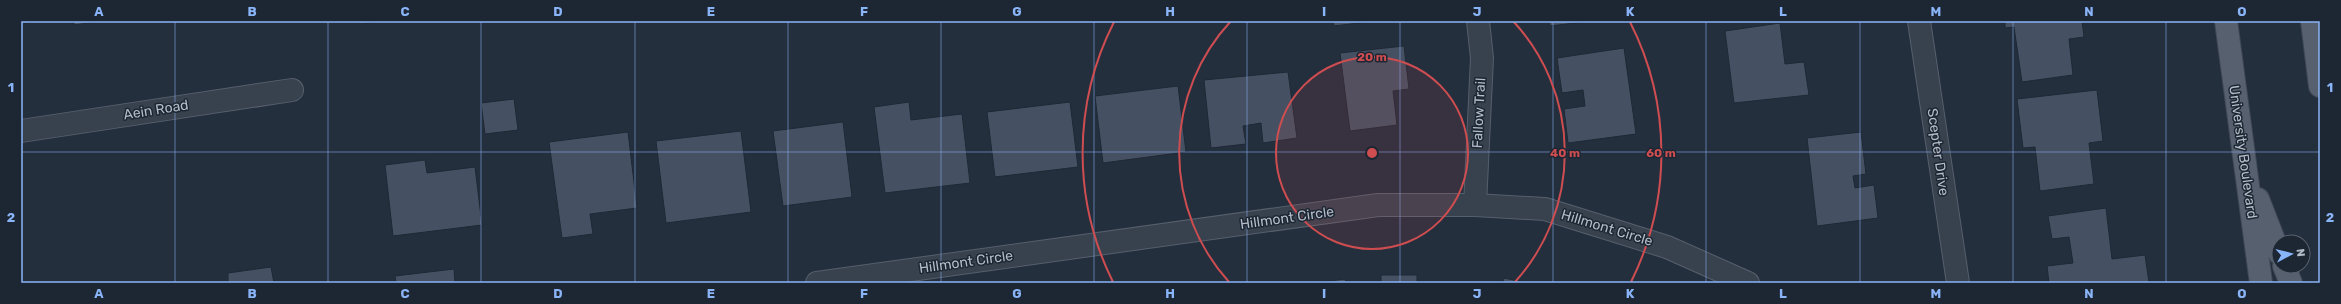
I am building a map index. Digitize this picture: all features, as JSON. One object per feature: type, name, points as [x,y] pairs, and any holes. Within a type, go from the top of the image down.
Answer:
[{"type":"main road","name":"University Boulevard","points":[[2226,21],[2261,283]]},
{"type":"main road","points":[[2312,21],[2320,86]]},
{"type":"main road","points":[[2244,164],[2272,234]]},
{"type":"street","name":"Fallow Trail","points":[[1475,205],[1482,58],[1478,21]]},
{"type":"street","name":"Scepter Drive","points":[[1919,21],[1958,283]]},
{"type":"street","name":"Aein Road","points":[[21,131],[292,90]]},
{"type":"street","name":"Hillmont Circle","points":[[817,283],[1378,205],[1475,205],[1545,209],[1667,247],[1748,283]]},
{"type":"building","points":[[21,21],[42,21],[21,24]]},
{"type":"building","points":[[74,21],[95,21],[95,22],[74,25]]},
{"type":"building","points":[[360,21],[382,21],[360,24]]},
{"type":"building","points":[[1333,21],[1374,21],[1334,26]]},
{"type":"building","points":[[1549,21],[1592,21],[1550,26]]},
{"type":"building","points":[[2005,21],[2082,21],[2084,37],[2069,39],[2073,75],[2022,82],[2014,27],[2005,28]]},
{"type":"building","points":[[1780,23],[1785,64],[1804,62],[1809,95],[1734,103],[1725,31]]},
{"type":"building","points":[[1404,46],[1409,89],[1393,91],[1397,125],[1350,131],[1340,53]]},
{"type":"building","points":[[1624,48],[1636,134],[1568,143],[1564,109],[1585,106],[1583,90],[1562,93],[1557,58]]},
{"type":"building","points":[[1288,72],[1297,138],[1263,143],[1261,123],[1243,126],[1246,144],[1211,148],[1204,80]]},
{"type":"building","points":[[1178,86],[1186,152],[1103,163],[1095,96]]},
{"type":"building","points":[[2097,90],[2103,141],[2089,143],[2094,184],[2040,191],[2035,147],[2023,148],[2017,99]]},
{"type":"building","points":[[514,99],[518,130],[485,134],[481,103]]},
{"type":"building","points":[[909,102],[911,120],[962,114],[970,183],[885,193],[874,107]]},
{"type":"building","points":[[1070,102],[1078,167],[995,177],[987,112]]},
{"type":"building","points":[[843,122],[852,197],[783,206],[773,131]]},
{"type":"building","points":[[741,131],[751,212],[666,223],[656,141]]},
{"type":"building","points":[[628,132],[637,208],[590,214],[593,234],[562,238],[549,142]]},
{"type":"building","points":[[1861,132],[1866,174],[1853,176],[1855,188],[1874,185],[1878,218],[1817,226],[1807,138]]},
{"type":"building","points":[[425,160],[427,173],[475,167],[482,225],[393,236],[385,165]]},
{"type":"building","points":[[2106,208],[2112,259],[2145,255],[2149,283],[2049,283],[2047,266],[2073,263],[2069,237],[2052,239],[2048,216]]},
{"type":"building","points":[[271,267],[274,283],[219,283],[228,282],[228,273]]},
{"type":"building","points":[[454,269],[455,283],[396,283],[395,276]]},
{"type":"building","points":[[1381,275],[1417,275],[1417,283],[1381,283]]},
{"type":"building","points":[[1504,278],[1527,283],[1503,283]]},
{"type":"building","points":[[1345,279],[1346,283],[1314,283]]}]
